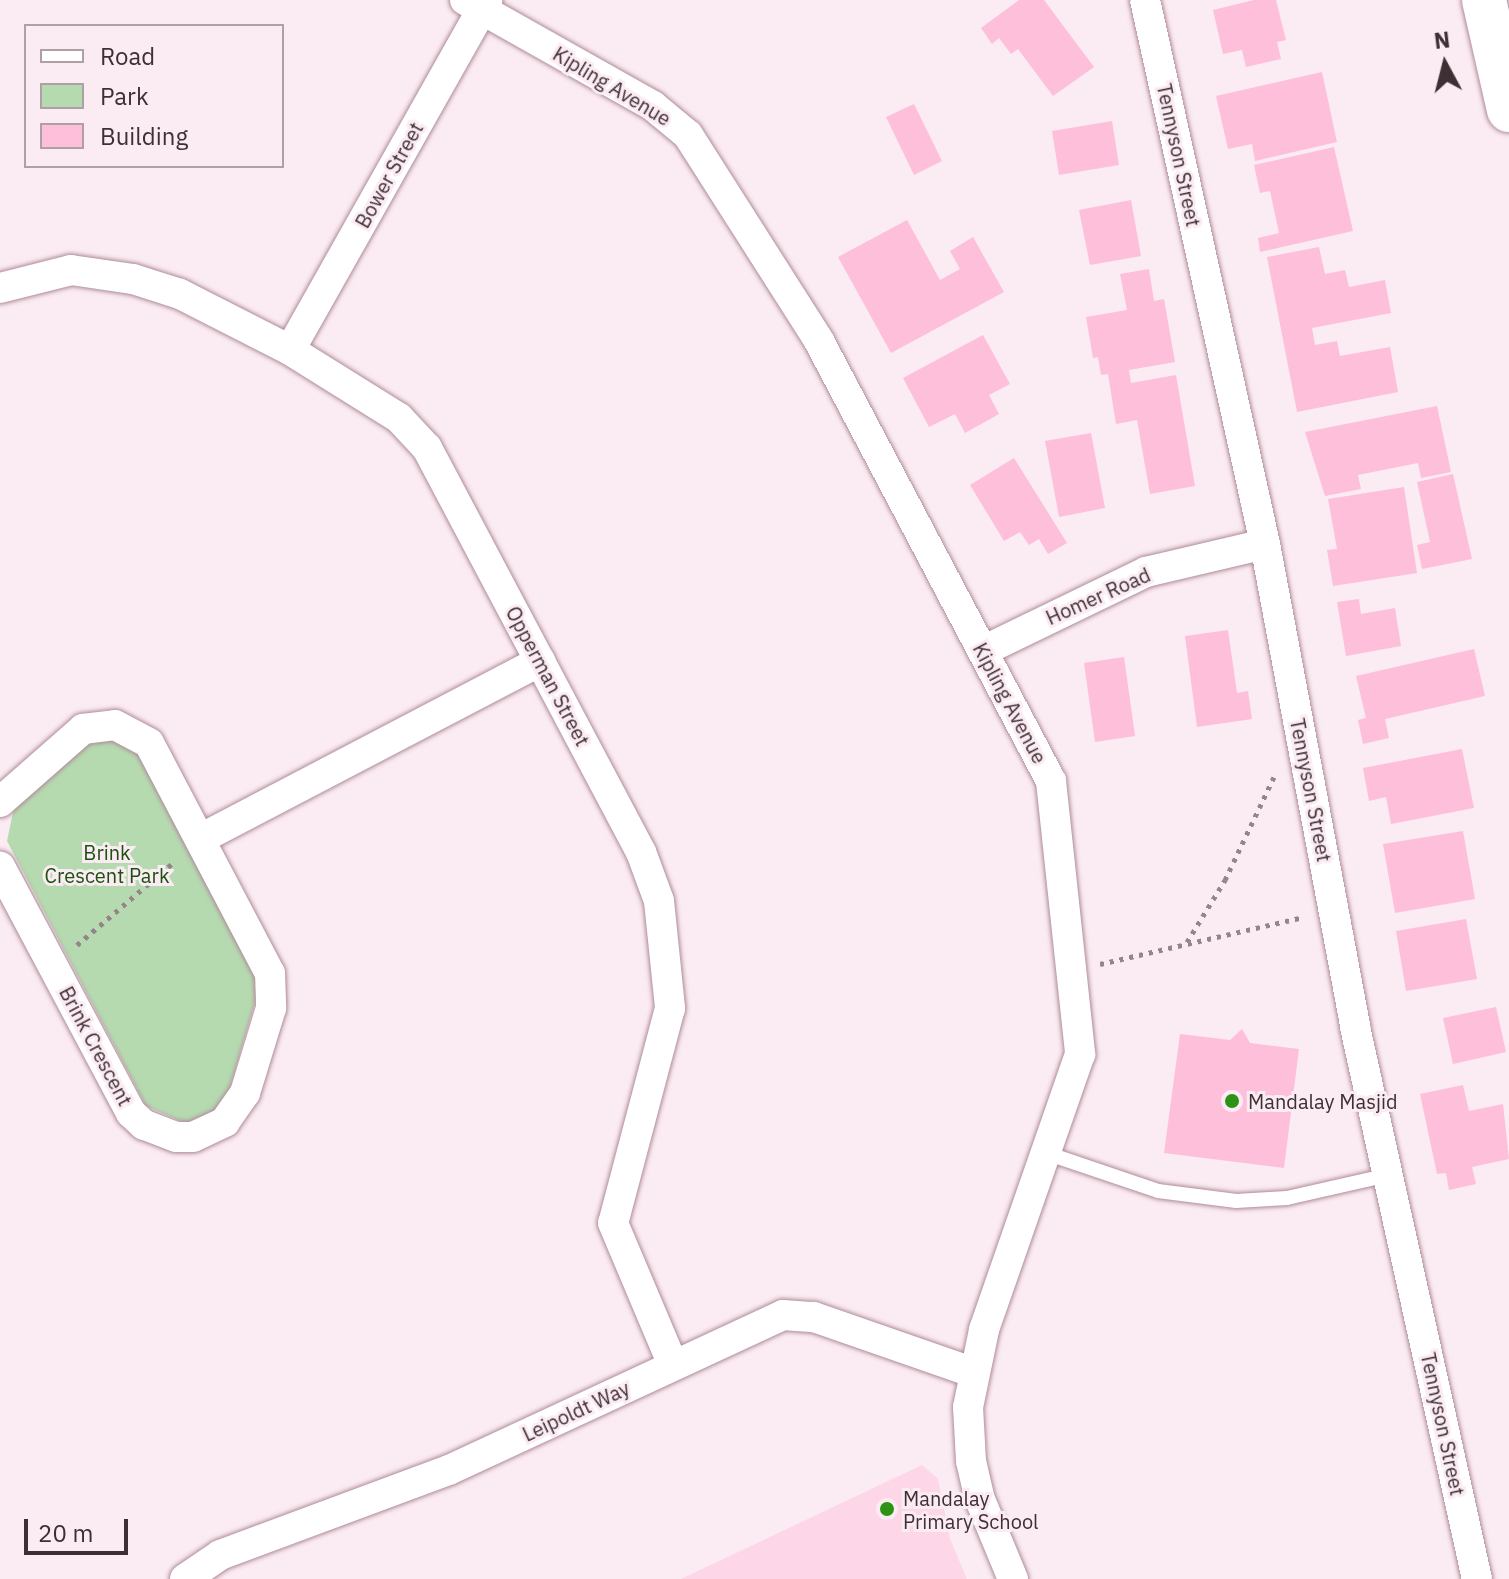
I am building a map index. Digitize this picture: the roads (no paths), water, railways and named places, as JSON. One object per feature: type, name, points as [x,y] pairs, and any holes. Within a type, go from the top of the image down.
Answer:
[{"type":"main road","points":[[1484,0],[1509,110]]},
{"type":"street","name":"Tennyson Street","points":[[1145,0],[1265,544],[1333,911],[1477,1579]]},
{"type":"street","name":"Bower Street","points":[[290,350],[478,3]]},
{"type":"street","name":"Kipling Avenue","points":[[478,3],[653,106],[688,135],[819,341],[983,651],[1055,796],[1075,970],[1080,1054],[1049,1154],[972,1372],[971,1461],[979,1497],[1013,1579]]},
{"type":"street","name":"Opperman Street","points":[[0,288],[71,270],[133,279],[180,294],[290,350],[399,418],[427,448],[641,852],[659,901],[670,1008],[613,1223],[673,1365]]},
{"type":"street","name":"Homer Road","points":[[983,651],[1146,572],[1265,544]]},
{"type":"street","points":[[200,839],[540,661]]},
{"type":"street","name":"Brink Crescent","points":[[0,802],[69,737],[99,725],[115,725],[149,743],[267,962],[272,985],[271,1008],[245,1093],[225,1122],[193,1137],[176,1137],[144,1125],[131,1113],[0,867]]},
{"type":"street","name":"Leipoldt Way","points":[[185,1579],[220,1555],[449,1470],[772,1318],[794,1314],[972,1372]]},
{"type":"lane","points":[[1049,1154],[1158,1191],[1236,1201],[1287,1198],[1388,1175]]},
{"type":"place","name":"Mandalay Masjid","points":[[1232,1101]]},
{"type":"place","name":"Mandalay Primary School","points":[[887,1509]]},
{"type":"park label","name":"Brink Crescent Park","points":[[107,864]]}]
